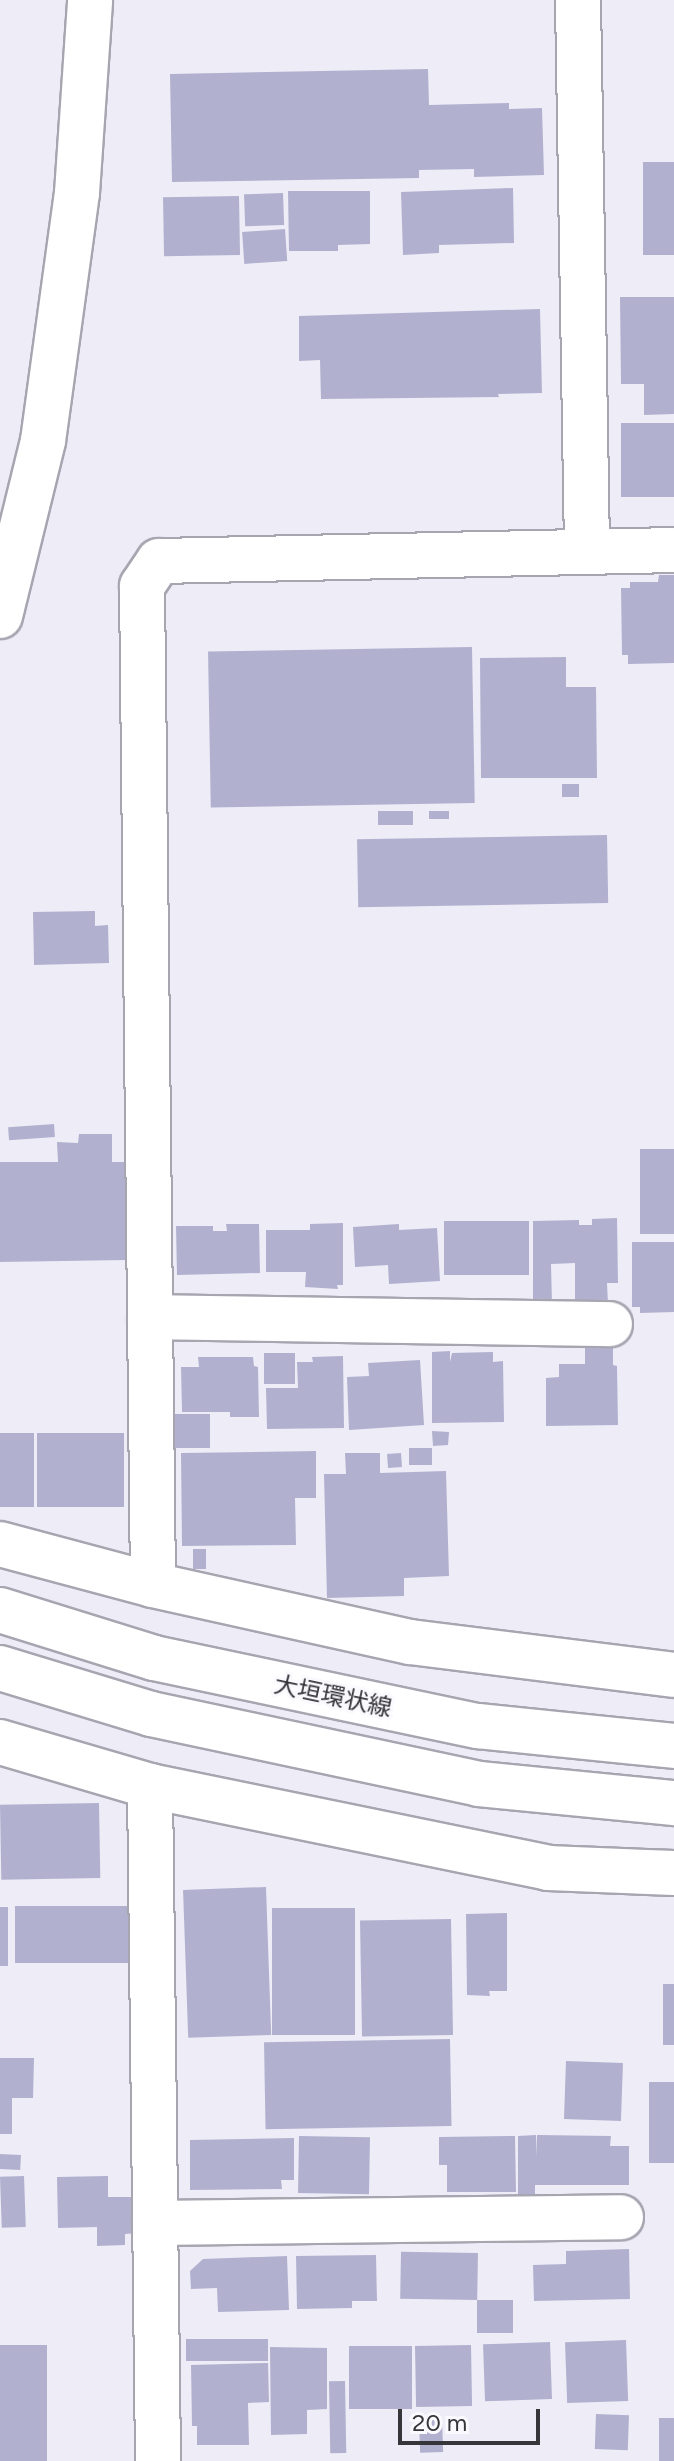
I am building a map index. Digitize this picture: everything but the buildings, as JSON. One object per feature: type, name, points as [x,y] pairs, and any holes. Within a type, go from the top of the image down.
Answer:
[{"type":"street","points":[[0,616],[43,441],[77,193],[90,0]]},
{"type":"street","points":[[578,0],[587,551]]},
{"type":"street","points":[[153,1585],[142,586],[159,561],[674,550]]},
{"type":"street","points":[[150,1317],[610,1324]]},
{"type":"street","points":[[0,1544],[153,1585],[410,1642],[674,1675]]},
{"type":"street","name":"大垣環状線","points":[[0,1610],[154,1658],[478,1726],[674,1746]]},
{"type":"street","points":[[0,1668],[151,1714],[479,1784],[674,1803]]},
{"type":"street","points":[[0,1742],[150,1786],[548,1868],[674,1873]]},
{"type":"street","points":[[150,1786],[158,2461]]},
{"type":"street","points":[[155,2223],[621,2217]]}]
